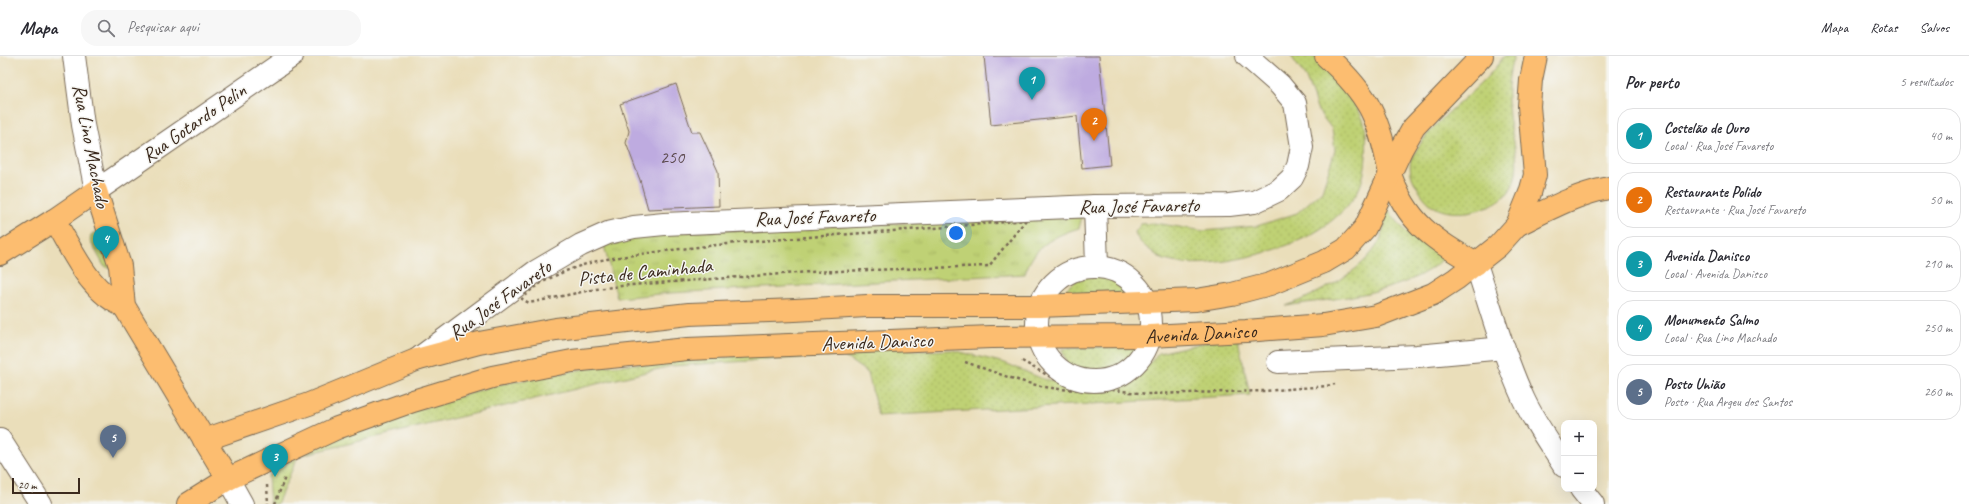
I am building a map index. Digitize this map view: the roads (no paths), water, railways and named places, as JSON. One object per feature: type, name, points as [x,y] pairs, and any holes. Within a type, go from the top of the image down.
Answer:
[{"type":"main road","points":[[1326,56],[1362,92],[1377,119],[1390,174],[1397,194],[1410,216],[1448,247],[1476,264]]},
{"type":"main road","name":"Avenida Danisco","points":[[204,440],[309,404],[416,360],[479,343],[556,329],[688,314],[867,306],[1040,306],[1196,300],[1232,294],[1270,284],[1324,262],[1346,249],[1365,228],[1414,127],[1482,56]]},
{"type":"main road","points":[[1517,225],[1530,193],[1535,175],[1529,106],[1531,80],[1536,56]]},
{"type":"main road","points":[[1517,225],[1568,200],[1609,188]]},
{"type":"main road","points":[[0,254],[54,220],[96,191]]},
{"type":"main road","name":"Rua Lino Machado","points":[[96,191],[120,266],[124,306],[228,479]]},
{"type":"main road","points":[[54,220],[91,280],[101,292],[113,302],[124,306]]},
{"type":"main road","name":"Avenida Danisco","points":[[188,504],[228,479],[337,428],[413,401],[492,377],[572,361],[687,349],[1038,337],[1150,336],[1323,325],[1376,316],[1433,294],[1456,279],[1498,246],[1517,225]]},
{"type":"street","name":"Rua Lino Machado","points":[[74,56],[83,125],[96,191]]},
{"type":"street","name":"Rua Gotardo Pelin","points":[[96,191],[292,56]]},
{"type":"street","name":"Rua José Favareto","points":[[416,360],[535,272],[581,245],[608,233],[634,227],[664,224],[1095,206],[1229,205],[1254,202],[1279,190],[1292,178],[1298,166],[1302,147],[1295,103],[1280,85],[1247,56]]},
{"type":"street","points":[[1095,206],[1097,266]]},
{"type":"street","points":[[1476,264],[1504,348],[1524,399],[1538,427],[1561,462]]},
{"type":"street","points":[[1097,266],[1111,269],[1124,275],[1136,284],[1148,302],[1152,322],[1150,336],[1144,352],[1134,366],[1120,376],[1103,380],[1086,380],[1070,376],[1060,369],[1044,353],[1038,337],[1037,321],[1040,306],[1046,292],[1056,281],[1068,273],[1082,268],[1097,266]]},
{"type":"street","points":[[1278,362],[1417,356],[1504,348]]},
{"type":"street","points":[[0,440],[41,504]]},
{"type":"street","name":"Rua Lino Machado","points":[[228,479],[242,504]]},
{"type":"street","points":[[1583,492],[1593,504]]},
{"type":"place","name":"Costelão de Ouro","points":[[1032,100]]},
{"type":"place","name":"Restaurante Polido","points":[[1094,141]]},
{"type":"place","name":"Monumento Salmo","points":[[106,259]]},
{"type":"place","name":"Posto União","points":[[113,458]]},
{"type":"place","name":"Avenida Danisco","points":[[275,477]]}]
